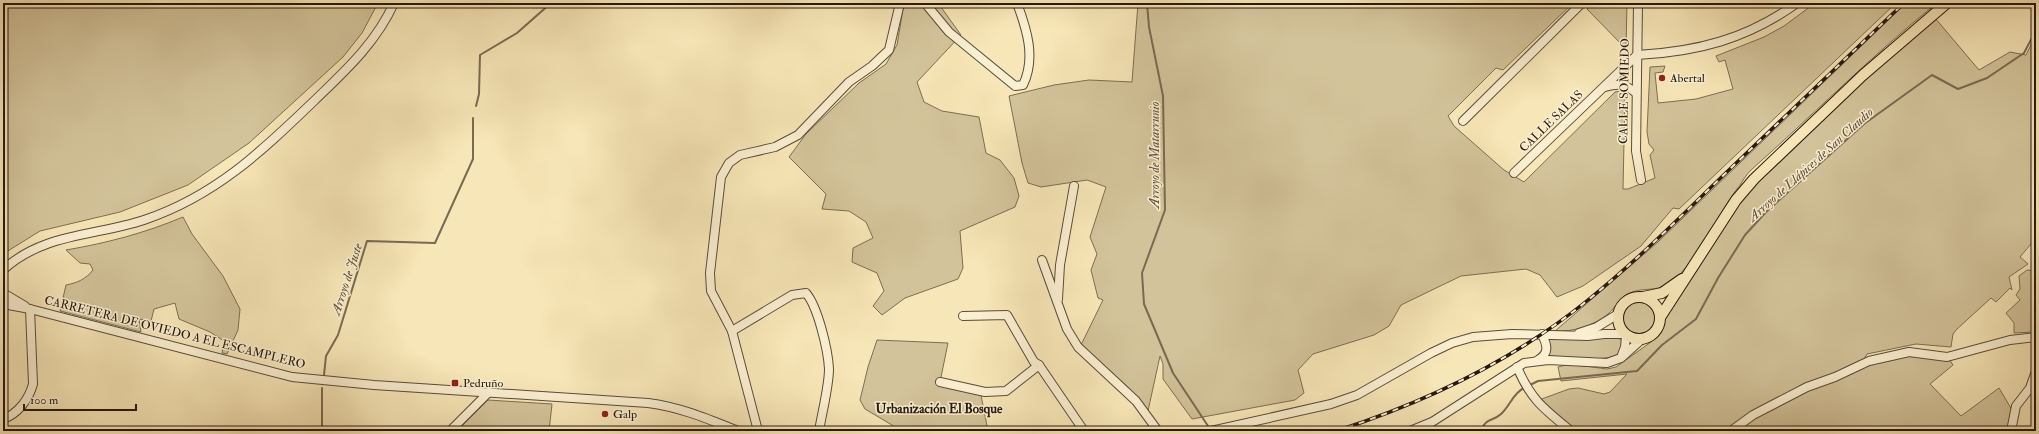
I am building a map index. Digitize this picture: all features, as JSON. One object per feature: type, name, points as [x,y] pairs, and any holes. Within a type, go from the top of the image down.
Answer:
[{"type":"main road","points":[[1661,316],[1736,200],[1754,179],[1863,75],[1947,3]]},
{"type":"main road","points":[[1643,297],[1650,300],[1658,307],[1661,322],[1654,334],[1642,340],[1625,335],[1620,328],[1618,314],[1622,305],[1627,300],[1634,297],[1643,297],[1662,293],[1690,272]]},
{"type":"street","points":[[3,270],[24,254],[46,243],[68,237],[125,226],[162,213],[192,200],[228,178],[270,144],[352,65],[376,34],[394,3]]},
{"type":"street","points":[[758,431],[732,331],[711,291],[710,273],[721,177],[729,163],[740,155],[775,147],[798,135],[849,82],[872,66],[889,50],[900,3]]},
{"type":"street","points":[[925,3],[949,32],[1015,86],[1023,85],[1029,73],[1030,45],[1017,3]]},
{"type":"street","points":[[1463,121],[1582,3]]},
{"type":"street","name":"CALLE SOMIEDO","points":[[1638,3],[1636,151],[1641,180]]},
{"type":"street","points":[[1637,55],[1683,51],[1734,38],[1776,17],[1797,3]]},
{"type":"street","name":"CALLE SALAS","points":[[1514,173],[1637,55]]},
{"type":"street","points":[[1604,87],[1624,84],[1636,93]]},
{"type":"street","points":[[1058,304],[1060,265],[1074,186]]},
{"type":"street","points":[[1042,260],[1067,329],[1078,347],[1136,401],[1158,431]]},
{"type":"street","points":[[3,293],[30,309],[33,384],[31,392],[23,404],[16,412],[3,419]]},
{"type":"street","points":[[732,331],[792,295],[806,293],[813,301],[820,325],[828,370],[819,431]]},
{"type":"street","name":"CARRETERA DE OVIEDO A EL ESCAMPLERO","points":[[3,296],[6,303],[292,377],[374,385],[667,405],[691,412],[738,431]]},
{"type":"street","points":[[1574,335],[1597,327],[1618,314]]},
{"type":"street","points":[[963,316],[1006,316],[1034,362],[1040,366],[1084,431]]},
{"type":"street","points":[[1410,431],[1432,422],[1517,367],[1538,360],[1546,354],[1547,349],[1542,334]]},
{"type":"street","points":[[1214,430],[1330,404],[1358,395],[1452,343],[1473,337],[1486,335],[1542,334],[1625,335],[1625,347],[1621,358]]},
{"type":"street","points":[[1731,431],[1753,415],[1807,387],[1834,377],[1869,361],[1909,352],[1947,357],[2010,340],[2036,337]]},
{"type":"street","points":[[1538,360],[1606,363],[1621,358],[1642,340]]},
{"type":"street","points":[[940,382],[985,392],[1006,391],[1040,366]]},
{"type":"street","points":[[1517,367],[1523,381],[1539,405],[1571,431]]},
{"type":"street","points":[[2011,431],[2016,406],[2030,388],[2036,371]]},
{"type":"street","points":[[450,431],[489,392]]},
{"type":"shaded area","points":[[3,3],[378,3],[362,33],[343,57],[249,143],[188,185],[120,212],[40,231],[3,254]]},
{"type":"shaded area","points":[[904,3],[938,3],[961,35],[917,82],[924,102],[942,111],[979,117],[986,153],[1000,160],[1014,178],[1019,196],[1015,207],[960,231],[963,268],[958,279],[905,298],[882,315],[873,306],[884,291],[877,273],[852,262],[853,248],[873,238],[866,222],[849,211],[822,209],[826,194],[789,157],[806,134],[859,83],[886,64],[897,45]]},
{"type":"shaded area","points":[[1138,3],[1573,3],[1503,70],[1496,68],[1448,116],[1454,126],[1504,170],[1524,182],[1615,92],[1621,91],[1625,95],[1623,189],[1628,189],[1655,178],[1650,155],[1654,150],[1649,144],[1647,132],[1650,67],[1665,66],[1663,72],[1655,73],[1658,103],[1696,99],[1733,89],[1725,60],[1719,62],[1716,56],[1764,37],[1784,26],[1815,3],[1896,3],[1679,209],[1673,208],[1641,246],[1583,286],[1557,297],[1540,275],[1526,269],[1461,276],[1401,305],[1389,326],[1374,335],[1313,354],[1298,370],[1304,393],[1295,400],[1192,419],[1163,379],[1163,364],[1160,356],[1148,411],[1125,384],[1081,345],[1103,300],[1098,298],[1091,270],[1097,254],[1090,237],[1106,187],[1087,180],[1041,187],[1028,183],[1022,163],[1009,96],[1054,85],[1089,80],[1132,82]]},
{"type":"shaded area","points":[[1593,3],[1627,3],[1626,49],[1587,9]]},
{"type":"shaded area","points":[[1906,3],[1937,3],[1866,64],[1751,170],[1732,196],[1693,259],[1675,279],[1663,287],[1630,293],[1608,314],[1596,322],[1576,329],[1555,331],[1658,242]]},
{"type":"shaded area","points":[[1935,18],[1979,70],[2010,52],[2026,55],[2036,35],[2036,238],[2020,257],[2028,264],[2009,277],[2012,290],[2010,288],[1996,302],[1991,298],[1957,329],[1953,334],[1951,347],[1916,344],[1867,354],[1864,359],[1748,415],[1726,431],[1575,431],[1553,414],[1539,400],[1569,389],[1578,388],[1604,394],[1610,392],[1627,374],[1561,381],[1558,367],[1570,364],[1607,369],[1616,367],[1658,337],[1665,324],[1662,320],[1745,195],[1836,105]]},
{"type":"shaded area","points":[[183,217],[192,234],[223,276],[240,309],[238,330],[227,354],[222,353],[224,341],[210,332],[179,319],[175,303],[154,309],[151,321],[139,319],[141,332],[60,311],[66,285],[81,280],[93,270],[90,264],[80,263],[66,250],[126,237]]},
{"type":"shaded area","points":[[2027,270],[2036,271],[2036,332],[2014,333],[2014,323],[2006,313],[2020,300],[2016,295],[2020,289],[2019,276]]},
{"type":"shaded area","points":[[1636,302],[1642,302],[1651,306],[1655,318],[1651,330],[1642,334],[1636,334],[1627,330],[1623,321],[1623,315],[1627,306]]},
{"type":"shaded area","points":[[1616,337],[1622,340],[1622,348],[1618,354],[1612,357],[1595,359],[1548,356],[1548,339]]},
{"type":"shaded area","points":[[877,340],[948,343],[940,382],[980,390],[988,431],[902,431],[865,409],[860,400],[868,367]]},
{"type":"shaded area","points":[[1909,353],[1949,359],[1953,365],[1930,384],[1961,416],[1999,388],[2012,410],[2009,431],[1736,431],[1777,406],[1819,384],[1886,359]]},
{"type":"shaded area","points":[[488,400],[552,404],[549,431],[457,431]]},
{"type":"waterway","name":"Arroyo de Juste","points":[[476,106],[479,94],[480,55],[517,33],[551,3]]},
{"type":"waterway","name":"Arroyo de Matarrunio","points":[[1147,3],[1149,27],[1163,96],[1165,210],[1142,273],[1144,304],[1173,373],[1210,429]]},
{"type":"waterway","name":"Arroyo de Llápices de San Claudio","points":[[1530,385],[1538,381],[1637,371],[1662,345],[1696,319],[1718,278],[1745,235],[1766,212],[1864,124],[1932,75],[1958,89],[1987,78],[2024,53],[2036,30]]},
{"type":"waterway","name":"Arroyo de Juste","points":[[324,375],[326,356],[338,335],[367,241],[435,243],[473,159],[473,118]]},
{"type":"waterway","name":"Arroyo de Juste","points":[[322,388],[322,431]]},
{"type":"waterway","name":"Arroyo de Llápices de San Claudio","points":[[1480,431],[1485,423],[1501,414],[1514,396],[1524,388]]},
{"type":"railway","points":[[1336,431],[1370,420],[1436,393],[1499,360],[1560,322],[1607,284],[1643,252],[1904,3]]},
{"type":"place","name":"Abertal","points":[[1662,78]]},
{"type":"place","name":"Pedruño","points":[[455,383]]},
{"type":"place","name":"Galp","points":[[605,414]]},
{"type":"district","name":"Urbanización El Bosque","points":[[939,408]]}]
